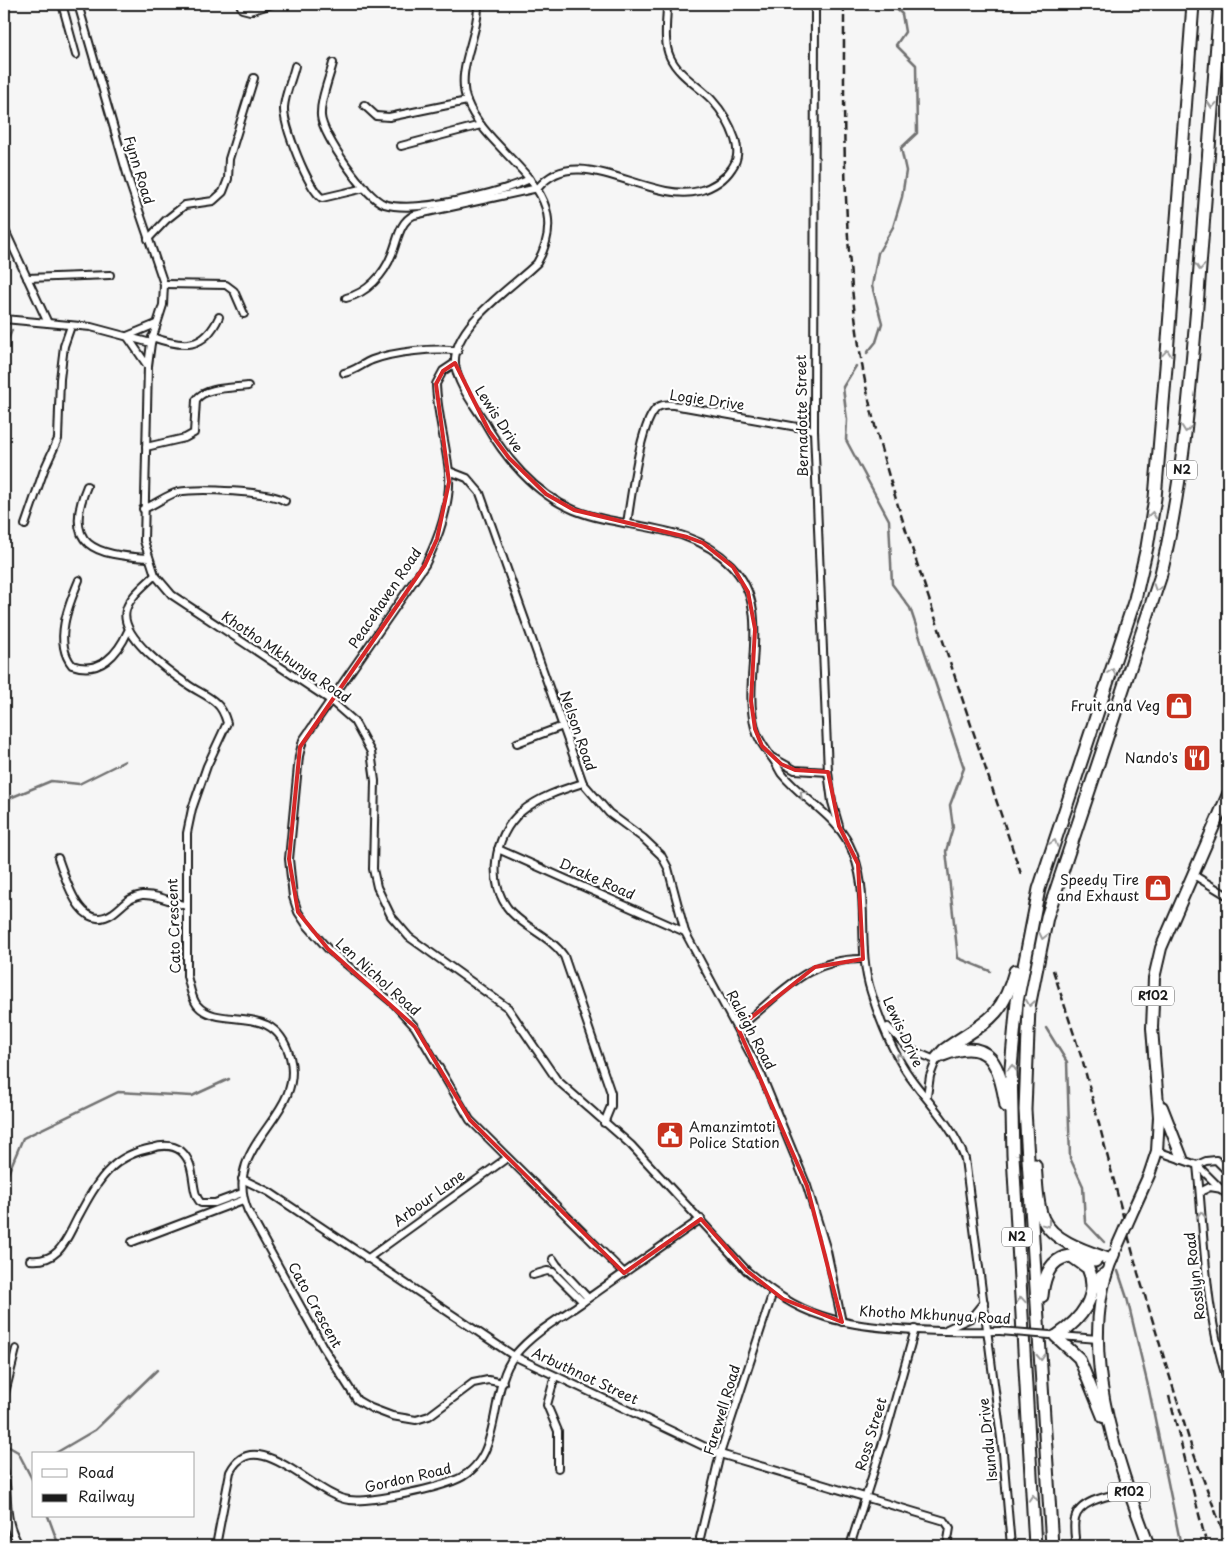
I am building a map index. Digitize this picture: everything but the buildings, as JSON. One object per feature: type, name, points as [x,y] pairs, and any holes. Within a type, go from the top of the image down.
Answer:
[{"type":"highway","name":"N2","points":[[1035,1546],[1013,1155],[1011,1068],[1016,1002],[1034,908],[1135,599],[1147,547],[1154,498],[1166,367],[1193,4]]},
{"type":"highway","name":"N2","points":[[1052,1546],[1039,1318],[1027,1157],[1025,1074],[1029,1007],[1048,917],[1160,578],[1172,529],[1182,469],[1190,391],[1220,4]]},
{"type":"highway","points":[[936,1059],[944,1050],[992,1018],[1002,1006],[1010,990],[1034,908]]},
{"type":"highway","points":[[936,1059],[967,1049],[985,1054],[996,1066],[1001,1076],[1013,1155]]},
{"type":"highway","points":[[1025,1074],[1037,1188],[1043,1220],[1063,1239],[1108,1267]]},
{"type":"highway","points":[[1039,1318],[1046,1272],[1055,1262],[1084,1257],[1108,1267]]},
{"type":"highway","points":[[1070,1258],[1080,1261],[1088,1268],[1093,1289]]},
{"type":"highway","points":[[1054,1335],[1071,1326],[1083,1312],[1093,1289],[1108,1267]]},
{"type":"main road","name":"R102","points":[[1149,1546],[1129,1491],[1106,1410],[1098,1338],[1100,1300],[1108,1267],[1149,1175],[1157,1151],[1158,1096],[1152,1028],[1154,978],[1161,948],[1228,794]]},
{"type":"main road","points":[[1158,1096],[1182,1158]]},
{"type":"main road","points":[[1054,1335],[1073,1351],[1083,1365],[1112,1436]]},
{"type":"street","points":[[62,4],[76,56]]},
{"type":"street","name":"Fynn Road","points":[[78,4],[130,184],[164,284],[163,305],[151,340]]},
{"type":"street","points":[[240,4],[242,9],[250,11],[272,4]]},
{"type":"street","points":[[326,4],[334,4]]},
{"type":"street","points":[[455,363],[458,351],[471,323],[484,309],[521,279],[537,263],[543,253],[549,222],[538,188],[481,125],[467,101],[463,86],[465,67],[476,29],[478,4]]},
{"type":"street","points":[[346,298],[364,291],[377,278],[391,256],[400,230],[409,218],[438,209],[538,188],[552,174],[578,168],[669,192],[685,193],[700,191],[716,184],[728,174],[736,162],[738,148],[727,119],[712,100],[678,68],[670,57],[667,46],[668,4],[674,4]]},
{"type":"street","name":"Bernadotte Street","points":[[815,4],[813,138],[814,430],[828,772],[832,802],[839,826]]},
{"type":"street","points":[[333,63],[320,113],[322,126],[332,144],[365,188],[382,203],[394,206],[422,206],[499,191],[530,179]]},
{"type":"street","points":[[295,66],[284,106],[285,120],[312,188],[322,198],[365,188]]},
{"type":"street","points":[[148,238],[166,220],[186,205],[213,202],[223,192],[228,179],[229,159],[254,78]]},
{"type":"street","points":[[364,105],[376,116],[389,117],[467,101]]},
{"type":"street","points":[[401,146],[481,125]]},
{"type":"street","points":[[4,228],[48,323]]},
{"type":"street","points":[[28,278],[110,275]]},
{"type":"street","points":[[164,284],[226,285],[234,291],[244,314]]},
{"type":"street","points":[[4,319],[91,327],[177,346],[196,342],[208,335],[219,317]]},
{"type":"street","points":[[127,336],[156,324]]},
{"type":"street","points":[[25,525],[44,470],[58,439],[60,380],[64,346],[70,326]]},
{"type":"street","points":[[127,336],[143,356],[148,366]]},
{"type":"street","name":"Khotho Mkhunya Road","points":[[151,340],[148,366],[143,508],[144,541],[155,575],[172,595],[330,700],[354,721],[370,752],[375,781],[373,869],[377,887],[391,916],[409,937],[508,1008],[547,1069],[573,1095],[637,1151],[747,1271],[773,1292],[808,1310],[842,1322],[915,1329],[1000,1331],[1098,1338]]},
{"type":"street","points":[[344,373],[358,369],[371,360],[388,356],[435,348],[458,351]]},
{"type":"street","name":"Peacehaven Road","points":[[330,700],[417,577],[431,554],[447,501],[449,471],[436,384],[443,371],[455,363]]},
{"type":"street","name":"Lewis Drive","points":[[455,363],[460,380],[489,431],[526,476],[546,494],[574,510],[668,531],[703,544],[721,556],[742,580],[748,592],[755,629],[751,701],[755,729],[762,746],[781,772],[839,826],[858,864],[862,883],[863,959],[871,994],[901,1061],[911,1078],[953,1131],[965,1159],[988,1331]]},
{"type":"street","points":[[146,447],[185,438],[194,433],[196,400],[199,396],[210,392],[248,386]]},
{"type":"street","name":"Logie Drive","points":[[627,523],[645,427],[658,408],[665,405],[685,407],[814,430]]},
{"type":"street","name":"Nelson Road","points":[[449,471],[467,478],[480,493],[583,783],[553,793],[520,813],[510,824],[498,849],[494,873],[506,906],[520,920],[557,946],[569,967],[611,1093],[611,1106],[604,1123]]},
{"type":"street","points":[[87,486],[78,516],[83,540],[88,545],[111,554],[148,558]]},
{"type":"street","points":[[143,508],[154,505],[171,494],[194,491],[269,495],[285,501]]},
{"type":"street","points":[[78,580],[65,621],[64,647],[66,658],[72,665],[95,666],[108,661],[123,643],[128,631],[125,621],[126,610],[135,594],[155,575]]},
{"type":"street","name":"Cato Crescent","points":[[128,631],[160,663],[186,684],[217,703],[227,723],[207,766],[192,809],[187,833],[186,906],[188,976],[192,997],[198,1005],[214,1015],[267,1025],[282,1037],[290,1058],[292,1080],[288,1095],[255,1145],[244,1166],[242,1180],[243,1197],[323,1347],[357,1400],[392,1416],[416,1420],[429,1416],[473,1383],[488,1380],[503,1383]]},
{"type":"street","name":"Len Nichol Road","points":[[330,700],[316,718],[300,747],[289,859],[293,898],[298,912],[328,948],[394,1004],[415,1027],[470,1120],[624,1273]]},
{"type":"street","points":[[517,743],[563,726]]},
{"type":"street","name":"Lewis Drive","points":[[772,758],[795,770],[828,772]]},
{"type":"street","name":"Raleigh Road","points":[[583,783],[605,809],[643,838],[661,855],[668,868],[685,932],[761,1074],[807,1186],[827,1251],[842,1322]]},
{"type":"street","name":"Drake Road","points":[[498,849],[685,932]]},
{"type":"street","points":[[58,858],[70,892],[86,915],[102,918],[112,913],[127,900],[139,895],[148,895],[186,906]]},
{"type":"street","points":[[1192,874],[1228,896]]},
{"type":"street","points":[[738,1028],[762,1010],[797,977],[815,967],[847,959],[863,959]]},
{"type":"street","points":[[879,1014],[899,1040],[909,1048],[936,1059],[930,1076],[927,1096]]},
{"type":"street","points":[[30,1260],[44,1260],[60,1251],[99,1181],[112,1167],[138,1151],[161,1145],[174,1147],[181,1152],[193,1171],[196,1196],[201,1203],[214,1203],[243,1197]]},
{"type":"street","points":[[1157,1151],[1182,1158],[1197,1165],[1228,1196]]},
{"type":"street","name":"Arbour Lane","points":[[367,1259],[507,1158]]},
{"type":"street","points":[[1197,1165],[1206,1160],[1216,1160],[1228,1172]]},
{"type":"street","name":"Rosslyn Road","points":[[1197,1165],[1208,1296],[1221,1361],[1228,1383]]},
{"type":"street","name":"Arbuthnot Street","points":[[242,1180],[269,1192],[514,1356],[720,1454],[939,1518],[950,1524],[947,1546]]},
{"type":"street","points":[[1200,1192],[1210,1187],[1222,1189]]},
{"type":"street","points":[[132,1242],[243,1197]]},
{"type":"street","points":[[514,1356],[544,1329],[701,1219]]},
{"type":"street","points":[[553,1259],[585,1300]]},
{"type":"street","points":[[533,1275],[547,1271],[553,1272],[585,1300]]},
{"type":"street","name":"Farewell Road","points":[[700,1538],[720,1454],[773,1292]]},
{"type":"street","points":[[946,1330],[971,1318],[984,1302]]},
{"type":"street","name":"Ross Street","points":[[850,1546],[915,1329]]},
{"type":"street","name":"Isundu Drive","points":[[988,1331],[1011,1546]]},
{"type":"street","points":[[4,1397],[16,1349]]},
{"type":"street","name":"Gordon Road","points":[[216,1546],[230,1472],[237,1461],[252,1454],[268,1455],[324,1492],[346,1500],[373,1500],[450,1482],[468,1474],[482,1457],[487,1446],[503,1383],[514,1356]]},
{"type":"street","points":[[555,1376],[547,1405],[558,1431],[558,1468]]},
{"type":"street","points":[[4,1470],[7,1518],[13,1536],[20,1546]]},
{"type":"street","points":[[1076,1546],[1074,1520],[1081,1508],[1099,1499],[1129,1491]]},
{"type":"highlighted area","points":[[455,363],[489,431],[509,458],[546,494],[574,510],[687,537],[703,543],[733,567],[748,592],[755,629],[751,701],[755,729],[762,746],[781,764],[795,770],[828,772],[839,826],[858,864],[863,959],[815,967],[738,1028],[807,1186],[842,1322],[783,1299],[747,1271],[701,1219],[624,1273],[470,1120],[415,1027],[328,949],[298,912],[289,859],[300,747],[425,565],[437,539],[449,482],[436,384],[443,371]]},
{"type":"waterway","points":[[867,353],[876,342],[882,323],[872,286],[878,253],[893,227],[902,197],[906,171],[901,148],[917,133],[916,65],[896,45],[905,32],[902,14],[891,4]]},
{"type":"waterway","points":[[4,349],[12,330]]},
{"type":"waterway","points":[[856,366],[843,387],[847,420],[846,440],[889,520],[892,584],[910,608],[964,768],[950,805],[953,827],[946,851],[958,958],[990,971]]},
{"type":"waterway","points":[[10,798],[51,781],[79,784],[125,761]]},
{"type":"waterway","points":[[4,793],[10,798],[4,819]]},
{"type":"waterway","points":[[4,1004],[4,1009]]},
{"type":"waterway","points":[[1046,1028],[1067,1062],[1070,1158],[1083,1186],[1085,1222],[1104,1242]]},
{"type":"waterway","points":[[4,1183],[23,1138],[118,1092],[192,1096],[229,1079]]},
{"type":"waterway","points":[[1118,1271],[1127,1298],[1149,1390],[1181,1546]]},
{"type":"waterway","points":[[57,1452],[95,1430],[157,1370]]},
{"type":"waterway","points":[[4,1444],[18,1452],[32,1479]]},
{"type":"waterway","points":[[49,1518],[59,1546]]},
{"type":"railway","points":[[844,4],[848,237],[857,330],[864,376],[877,435],[894,492],[1021,874]]},
{"type":"railway","points":[[1053,970],[1082,1059],[1138,1273],[1192,1449],[1228,1545]]},
{"type":"railway","points":[[1169,1396],[1207,1546]]},
{"type":"place","name":"Fruit and Veg","points":[[1179,706]]},
{"type":"place","name":"Nando's","points":[[1197,758]]},
{"type":"place","name":"Speedy Tire and Exhaust","points":[[1158,888]]},
{"type":"place","name":"Amanzimtoti Police Station","points":[[670,1135]]}]
